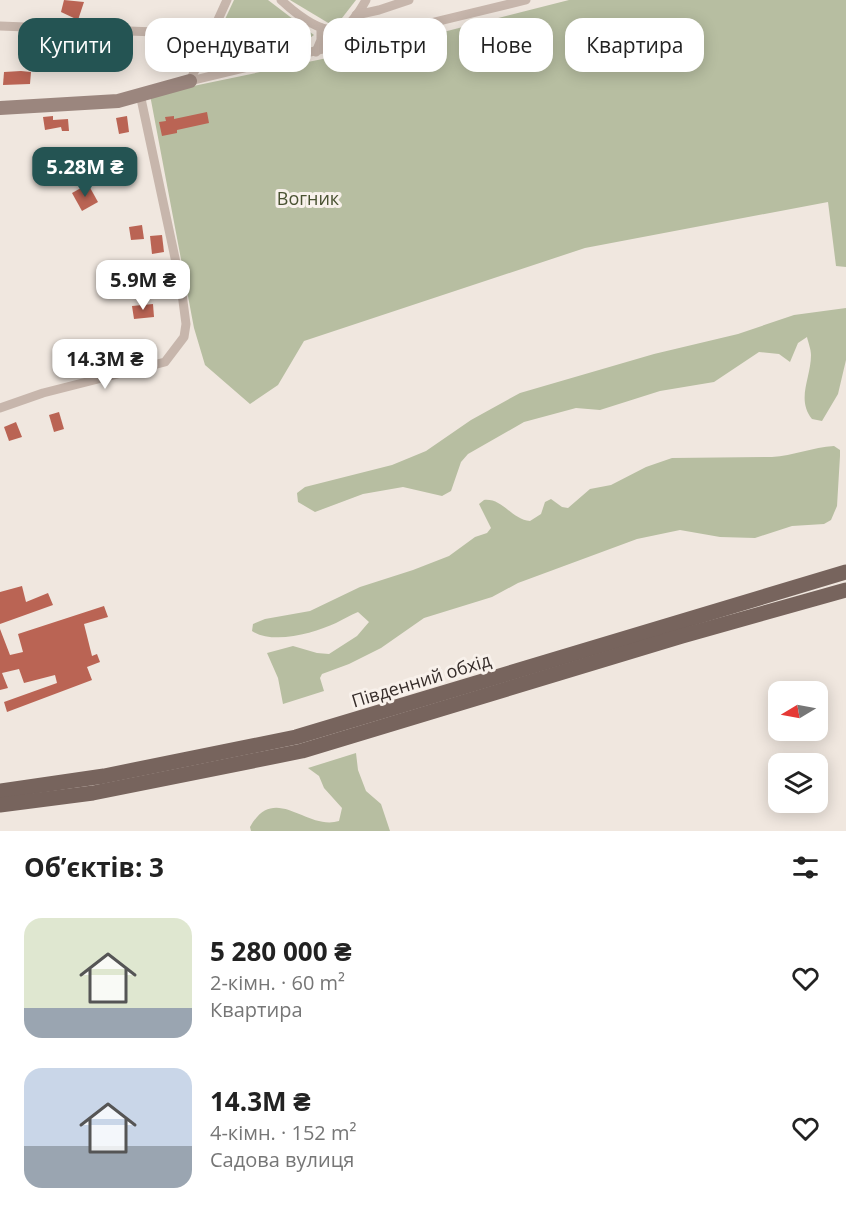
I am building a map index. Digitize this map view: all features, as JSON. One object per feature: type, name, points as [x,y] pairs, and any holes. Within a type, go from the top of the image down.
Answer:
[{"type":"main road","name":"Південний обхід","points":[[0,791],[104,776],[308,735],[846,572]]},
{"type":"main road","name":"Південний обхід","points":[[0,805],[93,793],[302,751],[682,636],[846,590]]},
{"type":"street","points":[[219,18],[227,0]]},
{"type":"street","points":[[281,0],[321,28],[339,30],[347,26],[366,0]]},
{"type":"street","points":[[356,15],[409,0]]},
{"type":"street","points":[[0,108],[118,101],[190,81],[526,0]]},
{"type":"street","points":[[0,26],[145,32]]},
{"type":"street","points":[[316,52],[321,40],[321,28]]},
{"type":"street","points":[[190,81],[194,72]]},
{"type":"street","points":[[0,408],[53,390],[165,362],[184,338],[186,324],[181,286],[141,94]]},
{"type":"green space","points":[[234,0],[268,0],[292,18],[226,18]]},
{"type":"green space","points":[[290,0],[356,0],[342,18],[323,20]]},
{"type":"green space","name":"Вогник","points":[[569,0],[846,0],[846,267],[836,266],[828,202],[585,248],[304,341],[278,385],[250,404],[205,365],[194,328],[150,95],[260,72],[311,72],[311,61],[323,59],[323,72],[447,72],[447,31],[459,28],[459,72],[553,72],[553,18],[498,18]]},
{"type":"green space","points":[[846,308],[846,360],[838,394],[822,421],[812,419],[805,404],[811,355],[807,337],[798,343],[790,362],[779,354],[759,352],[714,382],[660,391],[600,410],[576,408],[524,422],[468,454],[461,462],[451,491],[442,496],[403,487],[363,494],[315,512],[298,502],[297,493],[305,487],[392,465],[426,451],[471,420],[520,393],[654,354],[738,334],[794,315]]},
{"type":"green space","points":[[834,446],[840,450],[837,506],[831,520],[824,524],[792,526],[755,538],[720,537],[680,530],[637,539],[518,583],[492,597],[424,618],[381,648],[322,674],[320,678],[324,691],[283,704],[278,678],[267,653],[293,646],[329,654],[357,636],[369,622],[358,612],[306,634],[271,637],[252,631],[253,624],[265,619],[310,611],[360,587],[449,556],[475,537],[487,533],[491,528],[479,504],[484,500],[497,502],[518,517],[530,521],[541,514],[545,502],[551,499],[562,507],[568,508],[590,489],[611,485],[646,467],[672,458],[772,457]]},
{"type":"green space","points":[[356,753],[358,770],[366,791],[381,804],[390,831],[251,831],[250,827],[260,814],[270,808],[292,811],[315,820],[339,821],[342,808],[324,788],[319,776],[308,768]]},
{"type":"building","points":[[64,0],[84,2],[79,18],[61,12]]},
{"type":"building","points":[[4,72],[31,72],[30,84],[3,85]]},
{"type":"building","points":[[207,112],[209,123],[162,136],[159,122],[166,121],[165,117],[174,116],[174,119]]},
{"type":"building","points":[[53,116],[53,120],[68,119],[69,131],[62,131],[61,127],[45,130],[43,117]]},
{"type":"building","points":[[127,116],[129,132],[119,134],[116,118]]},
{"type":"building","points":[[88,184],[98,202],[82,211],[72,193]]},
{"type":"building","points":[[142,225],[144,239],[131,240],[129,227]]},
{"type":"building","points":[[162,235],[164,252],[152,254],[150,236]]},
{"type":"building","points":[[153,304],[154,317],[134,319],[132,306]]},
{"type":"building","points":[[87,347],[89,359],[97,358],[98,365],[78,369],[79,375],[71,376],[69,354],[79,353],[78,348]]},
{"type":"building","points":[[59,412],[64,429],[54,432],[49,415]]},
{"type":"building","points":[[16,422],[22,437],[9,441],[4,427]]},
{"type":"building","points":[[22,586],[26,602],[48,593],[53,605],[0,624],[0,592]]},
{"type":"building","points":[[104,606],[108,617],[84,624],[92,656],[97,654],[100,662],[87,667],[92,680],[7,712],[4,702],[57,683],[55,675],[24,683],[19,669],[2,673],[8,688],[0,690],[0,629],[10,655],[23,652],[18,634]]}]
